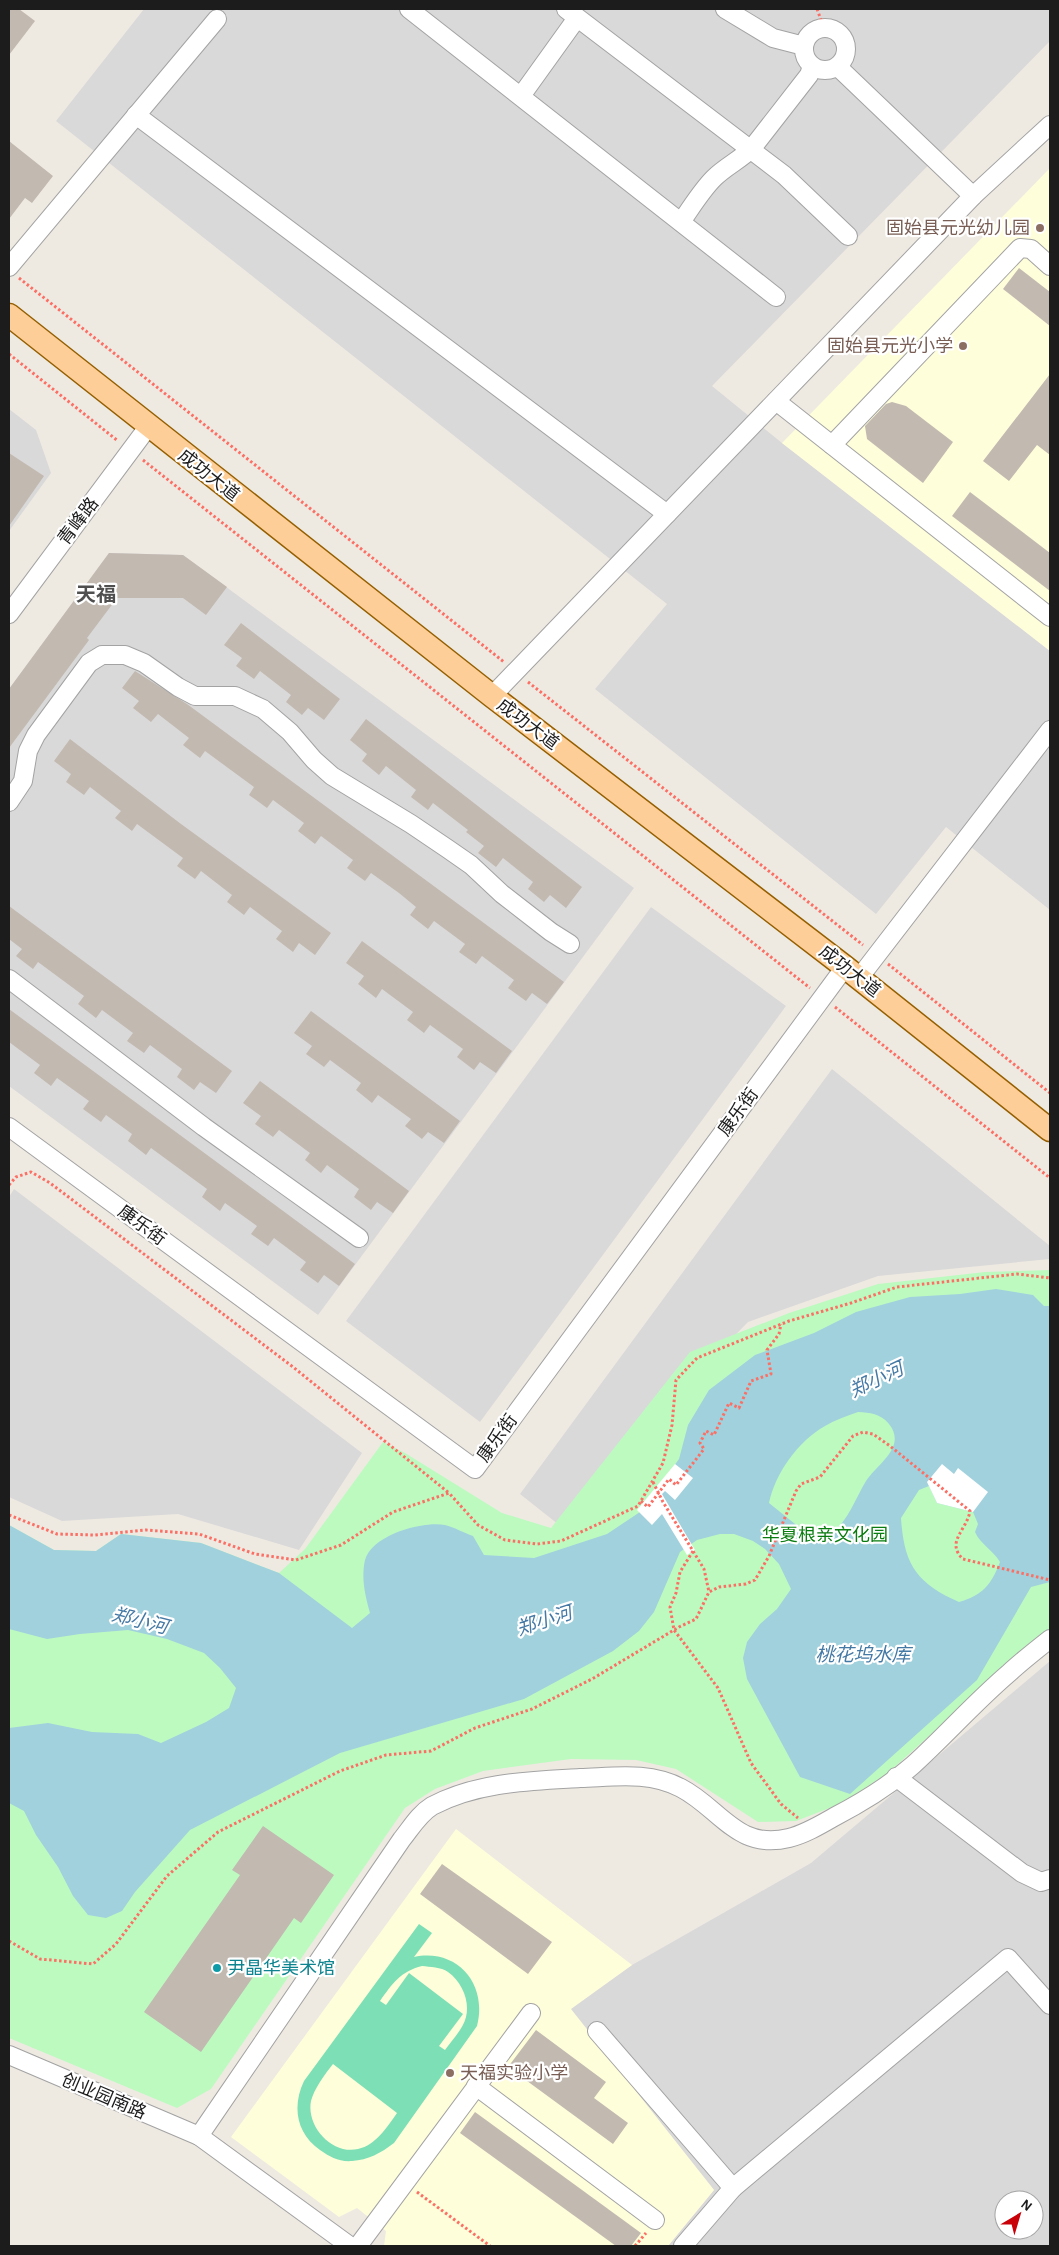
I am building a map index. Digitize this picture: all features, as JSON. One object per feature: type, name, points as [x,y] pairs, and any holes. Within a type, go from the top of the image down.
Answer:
[{"type":"main road","name":"成功大道","points":[[9,315],[148,427],[492,696],[852,972],[1050,1130]]},
{"type":"street","points":[[409,9],[776,297]]},
{"type":"street","points":[[725,9],[773,38],[804,46]]},
{"type":"street","points":[[521,96],[571,13],[784,176],[848,236]]},
{"type":"street","points":[[9,267],[217,19]]},
{"type":"street","points":[[824,28],[837,32],[845,42],[846,56],[838,67],[825,71],[812,66],[804,54],[804,46],[811,34],[824,28]]},
{"type":"street","points":[[681,222],[713,180],[736,159],[746,155],[809,75],[812,66]]},
{"type":"street","points":[[838,67],[974,196]]},
{"type":"street","points":[[136,115],[667,514]]},
{"type":"street","points":[[492,696],[974,196],[1050,125]]},
{"type":"street","points":[[832,445],[1020,248],[1031,249],[1050,266]]},
{"type":"street","points":[[776,401],[1050,617]]},
{"type":"street","name":"青峰路","points":[[9,614],[148,427]]},
{"type":"street","points":[[9,802],[23,781],[28,751],[36,735],[89,663],[102,655],[125,655],[144,663],[195,696],[235,696],[263,709],[290,732],[314,760],[332,776],[448,848],[471,865],[502,894],[570,944]]},
{"type":"street","name":"康乐街","points":[[11,1133],[475,1469],[822,998],[852,972],[1050,730]]},
{"type":"street","points":[[9,979],[204,1127],[359,1238]]},
{"type":"street","points":[[199,2136],[402,1839],[423,1812],[434,1805],[466,1792],[528,1780],[627,1776],[649,1777],[681,1788],[741,1833],[756,1839],[772,1841],[790,1838],[814,1829],[855,1806],[911,1766],[1009,1673],[1050,1639]]},
{"type":"street","points":[[896,1777],[1022,1873],[1041,1882],[1050,1879]]},
{"type":"street","points":[[683,2246],[733,2188],[1008,1958],[1050,2005]]},
{"type":"street","points":[[358,2246],[530,2013]]},
{"type":"street","points":[[597,2031],[733,2188]]},
{"type":"street","name":"创业园南路","points":[[9,2056],[199,2136],[350,2246]]},
{"type":"street","points":[[476,2086],[655,2220]]},
{"type":"path","points":[[818,9],[824,28]]},
{"type":"path","points":[[9,354],[1050,1178]]},
{"type":"path","points":[[9,1185],[16,1177],[31,1172],[50,1183],[293,1367],[449,1493],[478,1525],[505,1540],[536,1544],[561,1541],[638,1506],[663,1463],[672,1425],[676,1380],[697,1358],[781,1324],[897,1287],[1017,1274],[1050,1278]]},
{"type":"path","points":[[641,1501],[648,1507],[669,1479],[676,1485],[704,1449],[700,1443],[706,1431],[714,1435],[728,1403],[739,1408],[751,1381],[771,1374],[767,1350],[779,1334],[781,1324]]},
{"type":"path","points":[[9,1941],[40,1959],[93,1964],[116,1944],[167,1876],[218,1832],[340,1771],[386,1755],[431,1751],[475,1728],[532,1709],[592,1679],[696,1619],[709,1592],[719,1587],[746,1584],[755,1580],[764,1567],[801,1484],[820,1477],[853,1436],[863,1432],[874,1434],[970,1511],[955,1546],[957,1553],[963,1559],[1050,1580]]},
{"type":"path","points":[[653,1481],[658,1493],[704,1569],[709,1592]]},
{"type":"path","points":[[9,1515],[57,1534],[94,1535],[146,1530],[199,1534],[255,1554],[296,1560],[341,1545],[393,1512],[449,1493]]},
{"type":"path","points":[[693,1551],[680,1572],[676,1594],[670,1607],[674,1630],[718,1688],[728,1708],[736,1733],[756,1770],[781,1804],[814,1829]]},
{"type":"path","points":[[405,2182],[490,2246]]},
{"type":"shaded area","points":[[144,9],[1050,9],[1050,41],[712,386],[782,443],[1050,651],[1050,910],[946,827],[876,914],[595,689],[667,604],[56,121]]},
{"type":"shaded area","name":"固始县元光小学","points":[[1050,168],[1050,651],[782,443]]},
{"type":"shaded area","points":[[9,409],[36,430],[51,473],[9,531]]},
{"type":"shaded area","points":[[109,553],[183,555],[634,888],[318,1315],[9,1086],[9,689]]},
{"type":"shaded area","points":[[651,907],[786,1006],[480,1422],[346,1321]]},
{"type":"shaded area","points":[[832,1069],[1050,1246],[1050,1259],[878,1276],[748,1322],[649,1423],[568,1532],[520,1494]]},
{"type":"shaded area","points":[[14,1189],[362,1453],[299,1550],[178,1514],[62,1521],[9,1497],[9,1197]]},
{"type":"shaded area","points":[[1050,1661],[1050,2246],[668,2246],[714,2190],[570,2009],[632,1965],[811,1863]]},
{"type":"shaded area","name":"天福实验小学","points":[[456,1829],[632,1965],[571,2009],[714,2190],[668,2246],[384,2246],[386,2231],[357,2208],[339,2217],[231,2137]]},
{"type":"green space","name":"华夏根亲文化园","points":[[1050,1270],[1050,1630],[1009,1664],[888,1773],[840,1804],[796,1821],[758,1822],[676,1769],[636,1760],[571,1759],[483,1771],[435,1789],[405,1808],[211,2089],[177,2108],[9,2038],[9,1525],[54,1550],[96,1551],[121,1534],[201,1543],[279,1573],[305,1549],[383,1442],[405,1453],[502,1513],[551,1528],[690,1352],[789,1313],[878,1284],[985,1272]]},
{"type":"green space","points":[[419,1924],[432,1933],[414,1957],[430,1956],[444,1958],[466,1972],[478,1996],[477,2026],[394,2143],[374,2155],[352,2161],[343,2161],[327,2155],[306,2136],[298,2118],[298,2100],[304,2081]],"holes":[[[422,1966],[439,1968],[448,1972],[461,1986],[466,1998],[467,2011],[465,2021],[445,2050],[439,2046],[463,2014],[409,1973],[386,2005],[380,2001],[393,1984],[403,1975]],[[333,2064],[397,2113],[381,2135],[364,2147],[348,2150],[339,2148],[323,2137],[313,2120],[311,2110],[312,2096]]]},
{"type":"water","points":[[996,1289],[1033,1295],[1044,1306],[1050,1306],[1050,1582],[1031,1587],[977,1680],[850,1794],[800,1777],[747,1679],[743,1658],[747,1642],[760,1624],[777,1609],[791,1589],[779,1564],[765,1549],[753,1541],[734,1534],[720,1534],[697,1540],[680,1552],[654,1612],[639,1631],[613,1651],[524,1699],[340,1753],[190,1830],[135,1892],[122,1911],[106,1918],[88,1915],[73,1896],[58,1867],[36,1835],[24,1811],[9,1803],[9,1728],[48,1723],[92,1732],[138,1734],[161,1743],[206,1722],[229,1708],[236,1688],[220,1668],[204,1653],[167,1639],[128,1630],[47,1639],[9,1629],[9,1525],[54,1550],[96,1551],[121,1534],[201,1543],[279,1573],[352,1628],[370,1613],[364,1586],[365,1560],[377,1543],[387,1537],[424,1525],[445,1525],[473,1536],[484,1555],[534,1558],[607,1534],[640,1512],[679,1459],[688,1425],[709,1390],[755,1355],[814,1333],[856,1312],[910,1297],[960,1294]],"holes":[[[858,1412],[875,1414],[886,1420],[894,1432],[895,1440],[893,1447],[866,1481],[846,1518],[835,1531],[828,1537],[805,1532],[769,1503],[776,1481],[789,1459],[815,1432],[841,1418]],[[929,1486],[937,1503],[973,1512],[978,1524],[975,1532],[977,1536],[1000,1562],[985,1588],[974,1596],[959,1602],[944,1595],[923,1579],[909,1560],[905,1548],[901,1518],[919,1490]]]},
{"type":"pier","points":[[675,1464],[693,1478],[675,1500],[665,1491],[662,1494],[695,1550],[687,1555],[662,1514],[652,1525],[637,1510]]},
{"type":"pier","points":[[942,1464],[954,1474],[958,1468],[988,1492],[973,1512],[937,1503],[927,1482]]},
{"type":"building","points":[[9,9],[19,9],[35,21],[9,55]]},
{"type":"building","points":[[9,141],[53,176],[32,203],[25,198],[9,219]]},
{"type":"building","points":[[1019,268],[1050,292],[1050,326],[1003,289]]},
{"type":"building","points":[[1050,374],[1050,455],[1037,445],[1009,481],[983,461]]},
{"type":"building","points":[[892,402],[906,406],[953,442],[923,483],[867,439],[865,426],[886,404]]},
{"type":"building","points":[[9,453],[44,476],[9,526]]},
{"type":"building","points":[[970,492],[1050,553],[1050,591],[952,516]]},
{"type":"building","points":[[109,553],[183,555],[227,587],[206,615],[183,598],[117,598],[87,638],[89,640],[9,748],[9,689]]},
{"type":"building","points":[[241,623],[340,699],[324,720],[308,708],[302,715],[286,702],[291,695],[260,671],[254,679],[236,666],[242,658],[224,645]]},
{"type":"building","points":[[135,671],[187,704],[564,982],[547,1004],[532,993],[526,1001],[508,988],[514,980],[482,956],[476,964],[459,952],[465,944],[434,921],[428,929],[410,915],[416,907],[399,893],[371,873],[365,881],[347,868],[353,860],[321,836],[315,844],[298,831],[304,823],[273,800],[267,808],[249,795],[254,787],[205,751],[200,758],[183,745],[189,738],[158,714],[151,722],[133,708],[139,701],[122,688]]},
{"type":"building","points":[[366,719],[582,887],[566,908],[550,895],[544,902],[528,889],[533,882],[503,858],[496,867],[478,853],[484,846],[466,832],[468,830],[433,803],[428,810],[411,797],[416,790],[386,766],[379,775],[362,761],[367,754],[350,740]]},
{"type":"building","points":[[70,739],[181,824],[331,933],[315,955],[299,943],[293,952],[276,939],[282,931],[250,907],[244,915],[227,902],[232,895],[201,871],[195,879],[177,866],[183,858],[137,824],[132,831],[115,818],[121,811],[90,787],[84,795],[66,782],[71,774],[54,761]]},
{"type":"building","points":[[9,906],[232,1071],[216,1093],[200,1082],[194,1090],[177,1077],[182,1069],[150,1045],[144,1053],[127,1041],[133,1033],[102,1010],[96,1018],[78,1004],[84,996],[38,962],[33,969],[16,956],[22,949],[9,939]]},
{"type":"building","points":[[362,941],[512,1051],[496,1073],[480,1062],[474,1070],[457,1057],[463,1049],[430,1025],[424,1033],[407,1020],[413,1012],[382,989],[376,998],[358,984],[364,976],[346,963]]},
{"type":"building","points":[[9,1009],[355,1264],[339,1286],[324,1275],[318,1283],[300,1270],[306,1262],[274,1238],[268,1246],[251,1234],[257,1226],[225,1203],[220,1211],[202,1197],[207,1189],[151,1148],[146,1155],[128,1141],[132,1134],[106,1115],[101,1122],[83,1109],[89,1101],[57,1078],[51,1086],[34,1073],[40,1065],[9,1042]]},
{"type":"building","points":[[311,1011],[460,1121],[444,1143],[428,1132],[422,1139],[405,1126],[411,1119],[378,1095],[372,1103],[356,1090],[361,1083],[330,1060],[324,1067],[306,1054],[312,1046],[294,1033]]},
{"type":"building","points":[[260,1081],[409,1191],[393,1213],[377,1202],[371,1210],[354,1197],[359,1189],[327,1165],[321,1173],[305,1160],[310,1153],[279,1130],[273,1137],[255,1124],[261,1116],[243,1103]]},
{"type":"building","name":"尹晶华美术馆","points":[[263,1826],[334,1875],[301,1923],[294,1918],[201,2052],[144,2012],[240,1875],[232,1870]]},
{"type":"building","points":[[442,1864],[552,1942],[528,1974],[420,1894]]},
{"type":"building","points":[[536,2030],[606,2082],[594,2098],[628,2123],[613,2144],[508,2067]]},
{"type":"building","points":[[475,2112],[641,2233],[631,2246],[616,2246],[460,2133]]},
{"type":"place","name":"固始县元光幼儿园","points":[[1040,228]]},
{"type":"place","name":"固始县元光小学","points":[[963,346]]},
{"type":"place","name":"尹晶华美术馆","points":[[217,1968]]},
{"type":"place","name":"天福实验小学","points":[[450,2073]]},
{"type":"district","name":"天福","points":[[96,594]]},
{"type":"water label","name":"郑小河","points":[[876,1379]]},
{"type":"water label","name":"郑小河","points":[[140,1620]]},
{"type":"water label","name":"郑小河","points":[[544,1620]]},
{"type":"water label","name":"桃花坞水库","points":[[863,1654]]}]
